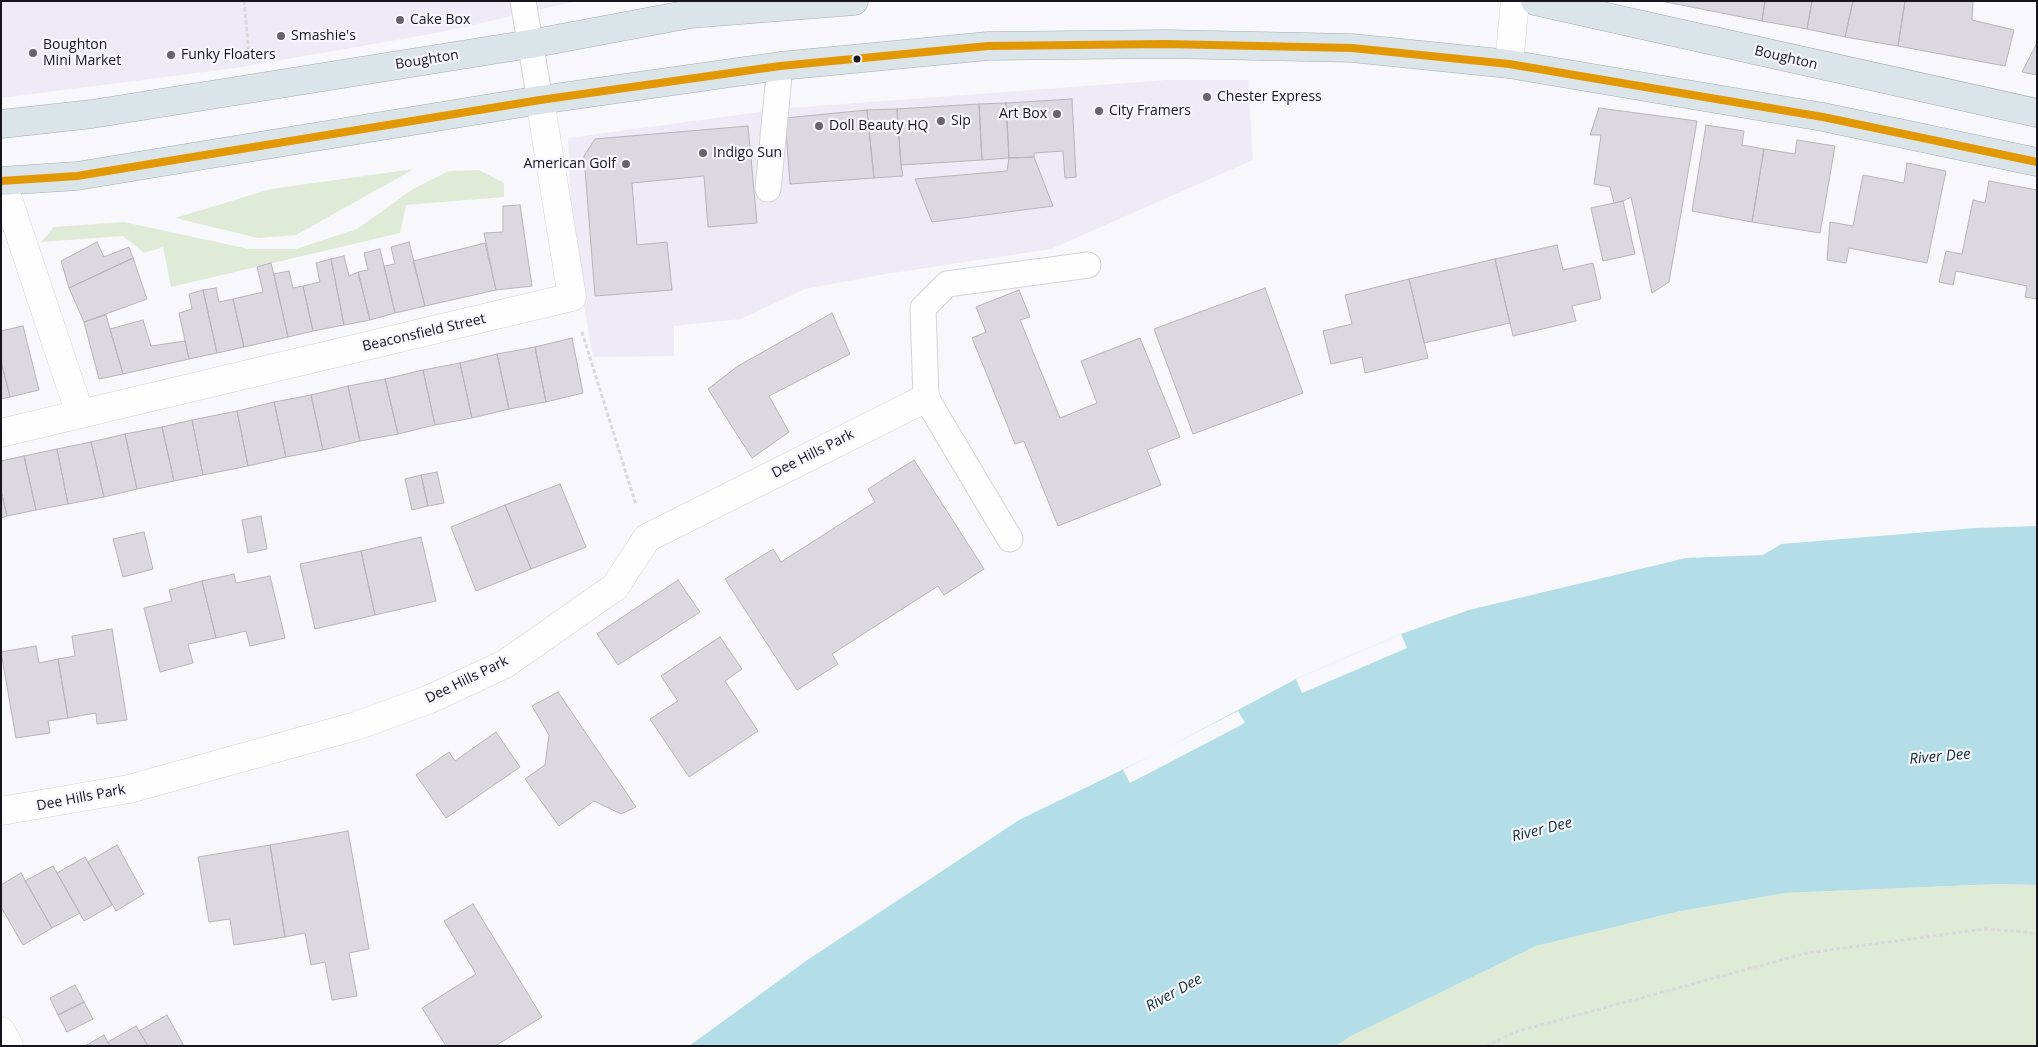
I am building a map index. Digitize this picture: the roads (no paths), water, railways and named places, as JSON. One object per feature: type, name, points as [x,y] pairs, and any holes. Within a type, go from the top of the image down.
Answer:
[{"type":"highway","name":"Boughton","points":[[1,124],[92,114],[530,44],[690,14],[854,1]]},
{"type":"highway","name":"Boughton","points":[[1535,1],[1839,71],[2037,113]]},
{"type":"highway","points":[[1,181],[77,176],[540,100],[780,66],[988,46],[1164,44],[1352,48],[1509,64],[1823,116],[2037,162]]},
{"type":"street","points":[[1509,64],[1515,1]]},
{"type":"street","name":"Beaconsfield Street","points":[[1,433],[572,297],[540,100]]},
{"type":"street","points":[[1,181],[80,414]]},
{"type":"street","name":"Dee Hills Park","points":[[1,811],[128,789],[356,726],[430,699],[505,664],[615,588],[647,538],[926,398]]},
{"type":"street","points":[[1,1031],[9,1046]]},
{"type":"lane","points":[[523,1],[540,100]]},
{"type":"lane","points":[[768,189],[780,66]]},
{"type":"lane","points":[[1010,540],[926,398],[924,308],[947,284],[1088,265]]},
{"type":"water","name":"River Dee","points":[[2037,526],[2037,885],[1999,884],[1785,893],[1676,912],[1536,946],[1349,1037],[1336,1046],[689,1046],[806,961],[1019,820],[1161,751],[1296,679],[1401,634],[1469,610],[1686,558],[1763,555],[1781,544],[1976,528]]},
{"type":"place","name":"Cake Box","points":[[400,20]]},
{"type":"place","name":"Smashie's","points":[[281,36]]},
{"type":"place","name":"Boughton Mini Market","points":[[33,53]]},
{"type":"place","name":"Funky Floaters","points":[[171,55]]},
{"type":"place","name":"Chester Express","points":[[1207,97]]},
{"type":"place","name":"City Framers","points":[[1099,111]]},
{"type":"place","name":"Art Box","points":[[1057,114]]},
{"type":"place","name":"Sip","points":[[941,121]]},
{"type":"place","name":"Doll Beauty HQ","points":[[819,126]]},
{"type":"place","name":"Indigo Sun","points":[[703,153]]},
{"type":"place","name":"American Golf","points":[[626,164]]}]
